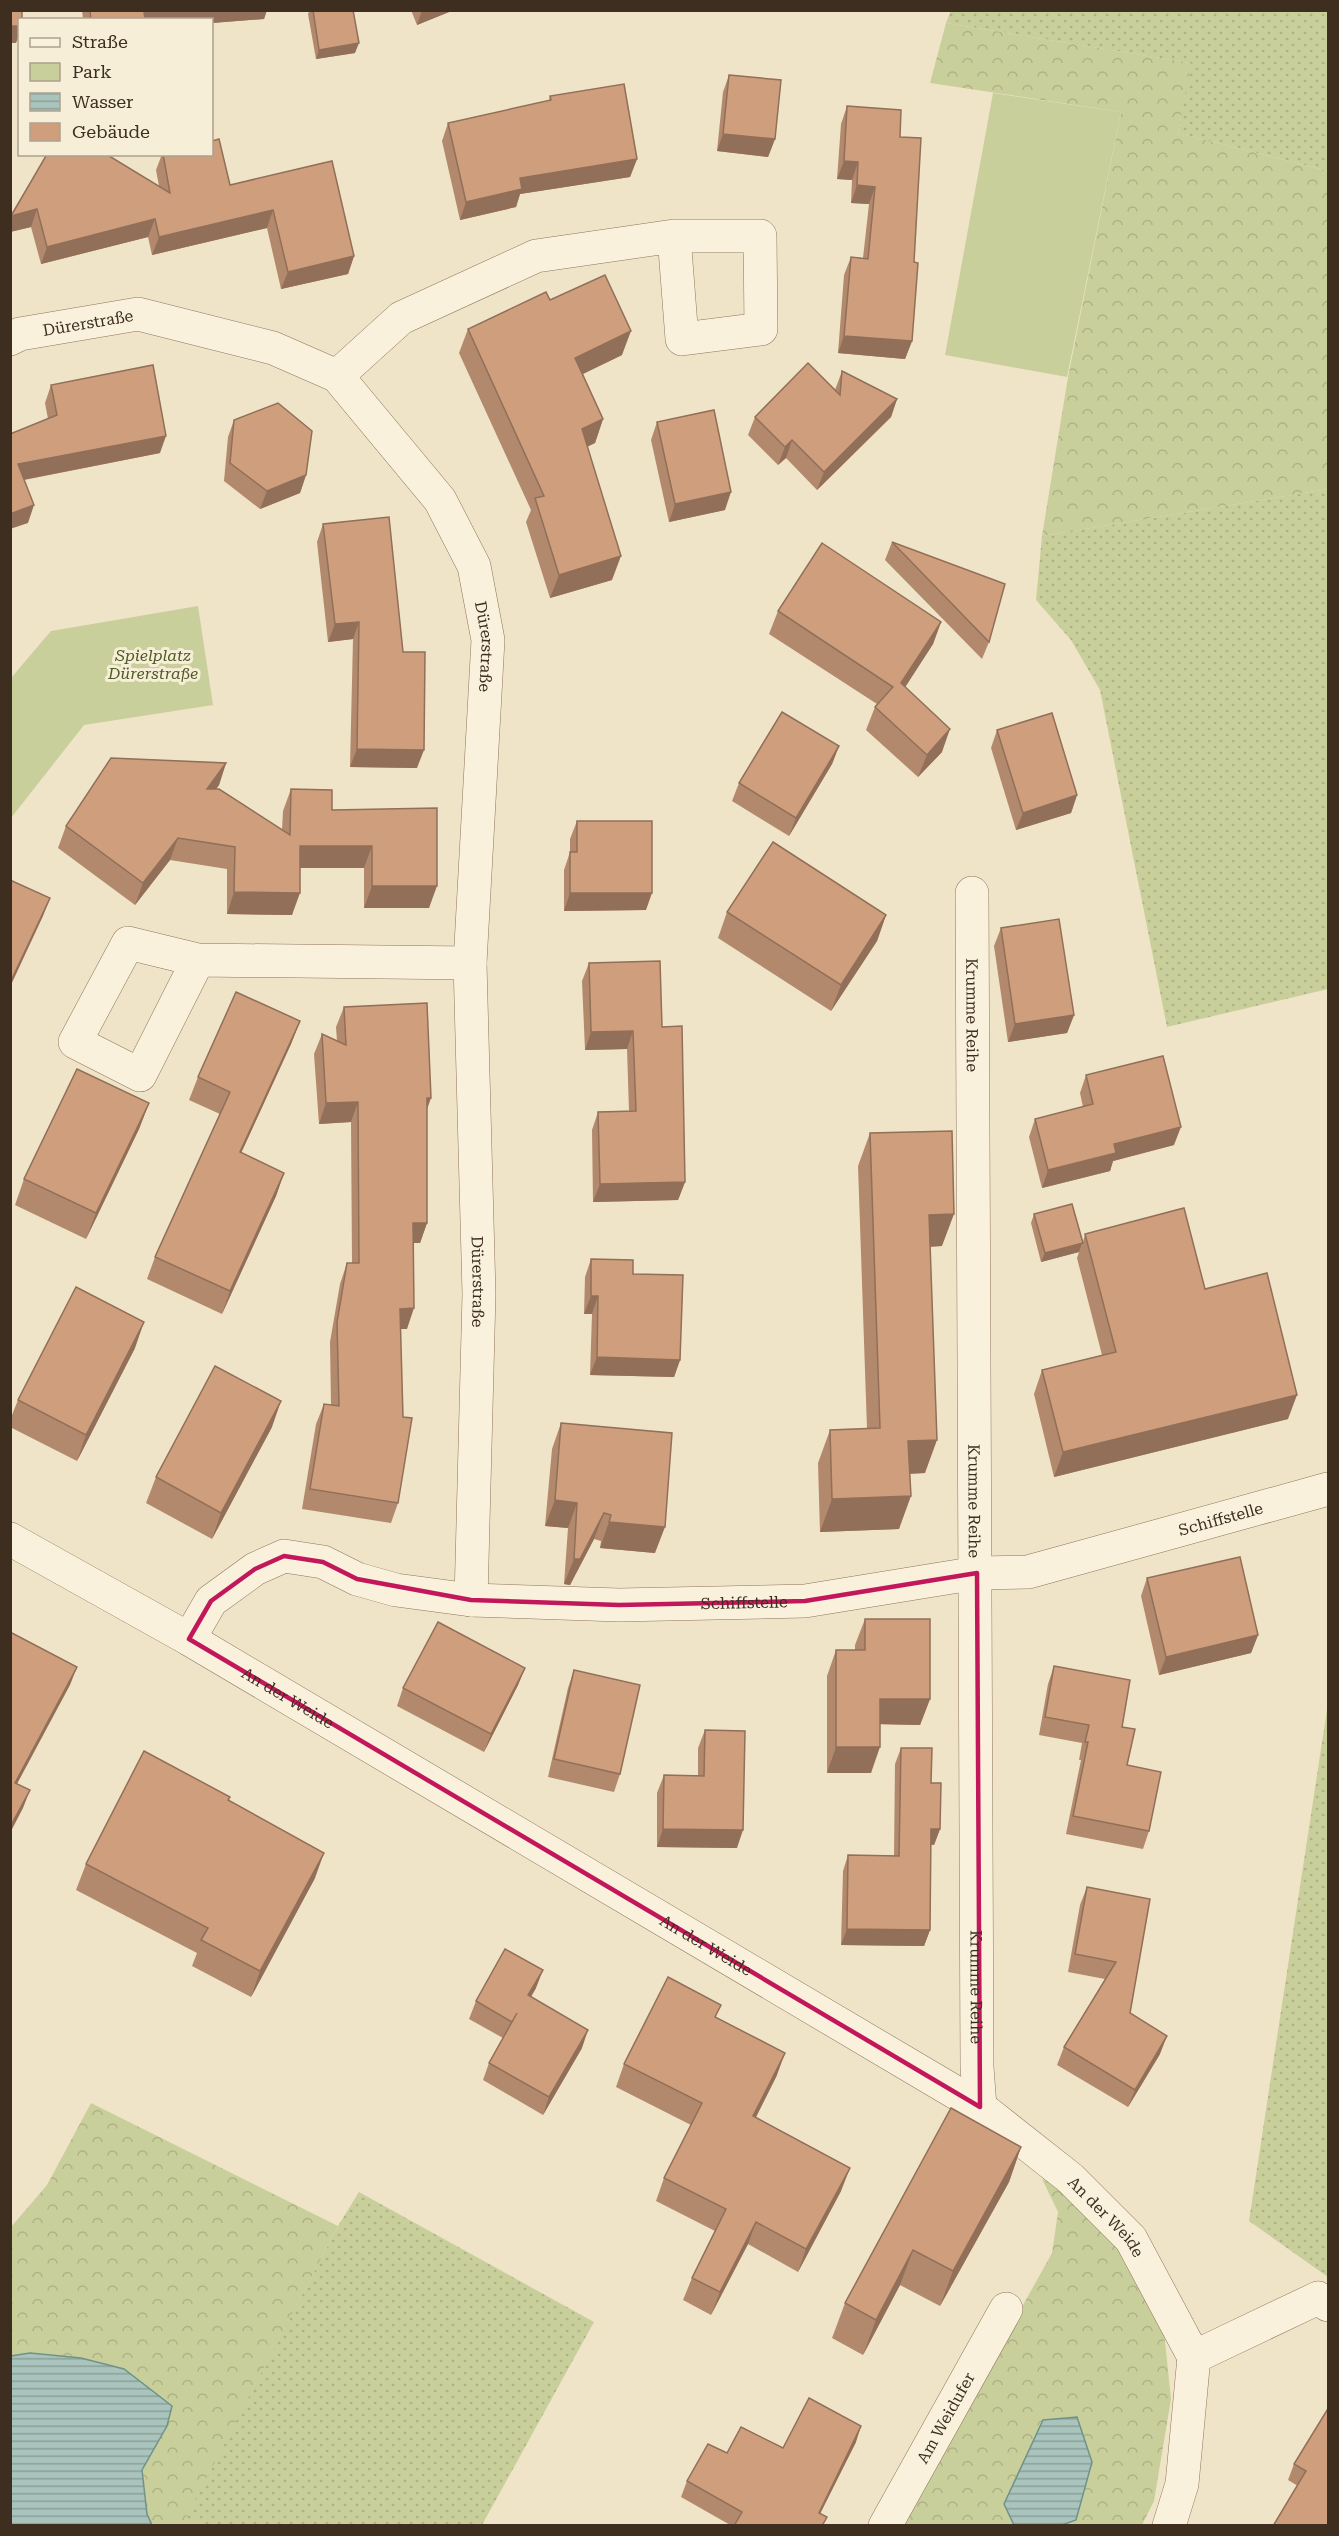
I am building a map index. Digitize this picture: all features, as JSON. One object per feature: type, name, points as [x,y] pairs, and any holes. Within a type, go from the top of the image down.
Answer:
[{"type":"street","points":[[337,376],[401,318],[536,256],[674,236]]},
{"type":"street","name":"Dürerstraße","points":[[10,339],[20,334],[138,314],[273,348],[337,376],[440,500],[474,566],[488,640],[471,963],[479,1294],[471,1600]]},
{"type":"street","name":"Krumme Reihe","points":[[972,893],[977,1573],[977,2067],[980,2107]]},
{"type":"street","points":[[198,960],[471,963]]},
{"type":"street","name":"Schiffstelle","points":[[189,1639],[211,1601],[255,1569],[284,1556],[323,1562],[357,1579],[396,1590],[471,1600],[619,1605],[804,1601],[977,1573],[1028,1572],[1329,1489]]},
{"type":"street","name":"An der Weide","points":[[10,1539],[189,1639],[980,2107],[1070,2178],[1131,2239],[1194,2357]]},
{"type":"street","points":[[1169,2526],[1182,2484],[1194,2357],[1318,2298],[1329,2305]]},
{"type":"street","name":"Am Weidufer","points":[[885,2526],[1006,2309]]},
{"type":"highlighted area","points":[[284,1556],[323,1562],[357,1579],[471,1600],[619,1605],[805,1601],[977,1573],[980,2107],[189,1639],[211,1601],[255,1569]]},
{"type":"green space","points":[[951,10],[1328,11],[1328,171],[1178,133],[1190,63],[946,23]]},
{"type":"green space","points":[[946,23],[1191,63],[1178,133],[1328,171],[1328,489],[1042,536],[1068,377],[1121,112],[930,83]]},
{"type":"green space","points":[[993,93],[1121,112],[1067,377],[945,355]]},
{"type":"green space","points":[[1328,489],[1328,989],[1167,1027],[1100,690],[1071,640],[1036,600],[1042,536]]},
{"type":"green space","name":"Spielplatz Dürerstraße","points":[[198,606],[213,705],[84,725],[11,818],[11,678],[51,631]]},
{"type":"green space","points":[[1328,1703],[1328,2277],[1249,2221]]},
{"type":"green space","points":[[91,2103],[338,2226],[185,2519],[208,2525],[152,2525],[147,2514],[142,2470],[167,2426],[11,2356],[11,2227],[47,2185]]},
{"type":"green space","points":[[1042,2179],[1069,2190],[1131,2263],[1164,2332],[1171,2399],[1154,2501],[1142,2525],[900,2526],[1052,2253],[1058,2212]]},
{"type":"green space","points":[[359,2192],[594,2322],[482,2525],[208,2526],[184,2519],[338,2226]]},
{"type":"water","points":[[30,2353],[81,2358],[124,2369],[172,2406],[167,2426],[142,2470],[147,2514],[152,2525],[11,2525],[11,2356]]},
{"type":"water","points":[[1077,2417],[1092,2462],[1076,2520],[1062,2525],[1014,2525],[1004,2504],[1043,2420]]},
{"type":"building","points":[[10,10],[22,10],[22,18],[18,18],[18,26],[10,26]]},
{"type":"building","points":[[90,10],[160,10],[144,12],[145,18],[91,18]]},
{"type":"building","points":[[313,10],[353,10],[359,43],[319,50]]},
{"type":"building","points":[[729,75],[781,80],[775,139],[723,134]]},
{"type":"building","points":[[624,84],[637,159],[520,178],[522,189],[466,202],[448,123],[551,100],[550,96]]},
{"type":"building","points":[[847,106],[901,110],[900,137],[921,138],[914,262],[918,263],[912,341],[844,336],[851,257],[868,259],[875,187],[857,185],[858,162],[844,161]]},
{"type":"building","points":[[219,139],[230,185],[332,161],[354,256],[288,272],[273,210],[159,237],[155,219],[47,247],[37,209],[11,216],[46,156],[109,156],[170,193],[163,156],[213,156],[213,141]]},
{"type":"building","points":[[605,275],[631,331],[575,358],[603,419],[582,429],[621,556],[559,575],[535,498],[544,496],[468,329],[546,292],[550,300]]},
{"type":"building","points":[[808,363],[840,395],[842,371],[897,399],[824,472],[792,440],[785,447],[755,417]]},
{"type":"building","points":[[153,365],[166,436],[18,464],[34,505],[10,514],[10,434],[57,415],[51,385]]},
{"type":"building","points":[[278,403],[312,431],[306,475],[267,491],[230,463],[234,420]]},
{"type":"building","points":[[714,410],[731,492],[675,504],[657,422]]},
{"type":"building","points":[[389,517],[403,652],[425,652],[424,750],[357,749],[359,622],[335,624],[323,524]]},
{"type":"building","points":[[892,542],[1005,584],[989,642]]},
{"type":"building","points":[[822,543],[941,622],[901,683],[950,729],[927,755],[875,707],[893,687],[778,611]]},
{"type":"building","points":[[782,712],[839,746],[796,818],[739,783]]},
{"type":"building","points":[[1052,713],[1077,795],[1023,813],[997,730]]},
{"type":"building","points":[[111,758],[226,763],[207,789],[219,789],[290,835],[291,789],[332,790],[332,810],[437,808],[437,886],[372,886],[372,846],[300,846],[300,893],[234,892],[235,847],[178,838],[143,883],[66,826]]},
{"type":"building","points":[[577,821],[652,821],[652,893],[570,893],[570,852],[577,852]]},
{"type":"building","points":[[773,842],[886,915],[841,985],[727,912]]},
{"type":"building","points":[[10,880],[50,898],[10,983]]},
{"type":"building","points":[[1059,919],[1074,1015],[1015,1024],[1001,928]]},
{"type":"building","points":[[660,961],[662,1027],[682,1026],[685,1182],[600,1184],[598,1112],[636,1111],[633,1031],[591,1032],[589,963]]},
{"type":"building","points":[[236,992],[300,1021],[240,1152],[284,1173],[230,1291],[155,1257],[230,1092],[198,1077]]},
{"type":"building","points":[[427,1003],[431,1098],[427,1098],[427,1223],[413,1223],[414,1308],[400,1309],[403,1417],[412,1418],[398,1503],[310,1489],[324,1404],[339,1406],[337,1322],[347,1263],[359,1263],[358,1102],[326,1103],[322,1034],[346,1045],[344,1007]]},
{"type":"building","points":[[1163,1056],[1181,1127],[1114,1144],[1116,1153],[1048,1170],[1035,1119],[1093,1104],[1086,1075]]},
{"type":"building","points":[[77,1069],[149,1103],[96,1213],[24,1179]]},
{"type":"building","points":[[952,1131],[954,1214],[929,1215],[937,1440],[908,1441],[911,1496],[832,1499],[830,1430],[880,1428],[870,1133]]},
{"type":"building","points":[[1072,1204],[1083,1243],[1045,1253],[1034,1214]]},
{"type":"building","points":[[1184,1208],[1205,1289],[1267,1273],[1297,1395],[1063,1452],[1042,1370],[1116,1352],[1085,1234]]},
{"type":"building","points":[[591,1259],[633,1260],[633,1274],[683,1275],[680,1360],[597,1357],[598,1296],[591,1296]]},
{"type":"building","points":[[76,1287],[144,1322],[86,1435],[18,1400]]},
{"type":"building","points":[[215,1366],[281,1401],[221,1513],[156,1477]]},
{"type":"building","points":[[561,1423],[672,1433],[665,1527],[609,1522],[611,1515],[604,1513],[580,1559],[574,1559],[577,1503],[555,1500]]},
{"type":"building","points":[[1240,1557],[1258,1635],[1166,1657],[1147,1578]]},
{"type":"building","points":[[865,1619],[930,1619],[930,1699],[880,1699],[880,1747],[836,1747],[836,1650],[865,1650]]},
{"type":"building","points":[[438,1622],[525,1668],[491,1734],[403,1688]]},
{"type":"building","points":[[10,1632],[77,1667],[15,1783],[30,1790],[10,1827]]},
{"type":"building","points":[[1054,1666],[1130,1680],[1122,1727],[1135,1729],[1127,1765],[1161,1772],[1149,1831],[1073,1816],[1088,1742],[1085,1742],[1089,1725],[1045,1717]]},
{"type":"building","points":[[574,1670],[640,1685],[620,1774],[554,1759]]},
{"type":"building","points":[[705,1730],[745,1731],[743,1830],[663,1829],[664,1775],[704,1776]]},
{"type":"building","points":[[901,1748],[932,1748],[931,1783],[941,1783],[940,1829],[931,1829],[930,1930],[847,1929],[848,1855],[899,1856]]},
{"type":"building","points":[[144,1751],[230,1797],[228,1800],[324,1853],[260,1971],[201,1940],[208,1928],[86,1864]]},
{"type":"building","points":[[1087,1887],[1150,1899],[1130,2013],[1167,2036],[1135,2090],[1064,2047],[1116,1962],[1075,1954]]},
{"type":"building","points":[[505,1949],[543,1970],[528,1995],[588,2030],[549,2097],[489,2063],[512,2022],[476,2001]]},
{"type":"building","points":[[668,1977],[721,2005],[715,2017],[785,2053],[753,2116],[850,2168],[806,2249],[756,2222],[720,2292],[692,2278],[726,2209],[664,2178],[702,2103],[624,2064]]},
{"type":"building","points":[[951,2108],[1021,2147],[953,2271],[913,2250],[876,2320],[845,2303]]},
{"type":"building","points":[[809,2398],[861,2426],[819,2513],[827,2517],[822,2526],[734,2526],[742,2512],[687,2481],[708,2444],[727,2453],[741,2427],[783,2448]]},
{"type":"building","points":[[1329,2407],[1329,2526],[1273,2526],[1306,2471],[1294,2464]]}]
